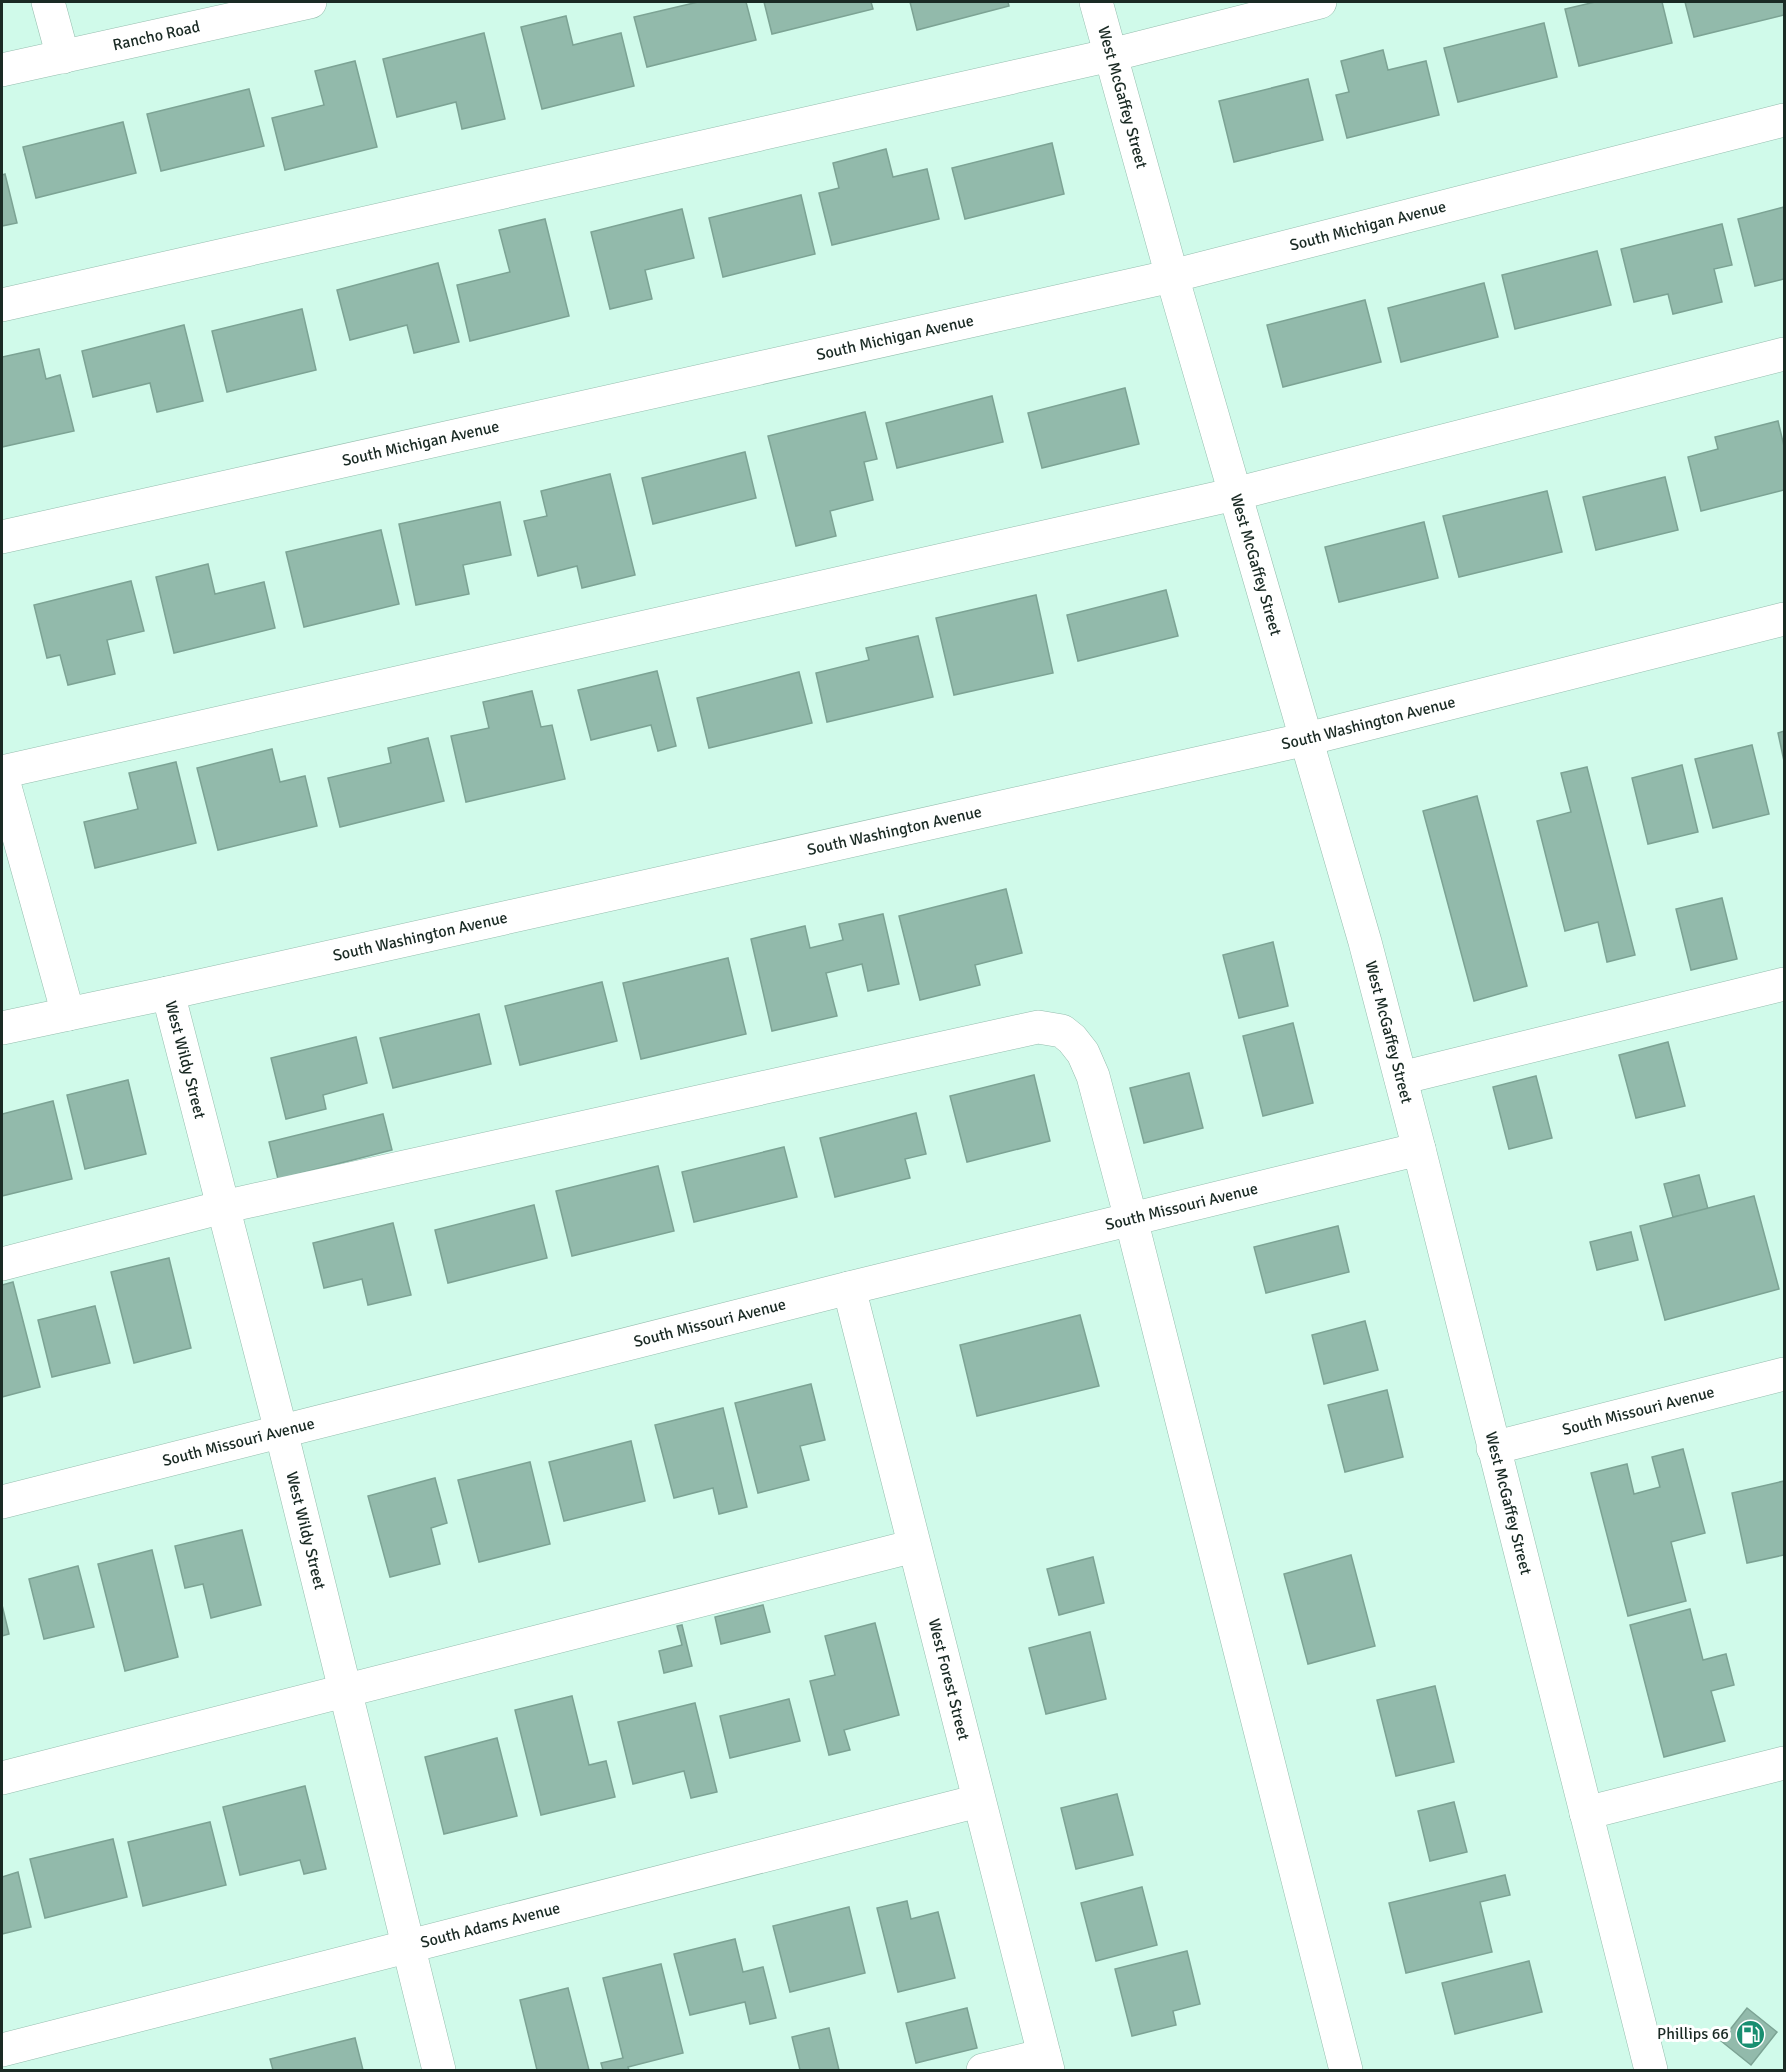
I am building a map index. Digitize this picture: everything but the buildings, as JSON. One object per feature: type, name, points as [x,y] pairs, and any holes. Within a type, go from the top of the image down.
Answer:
[{"type":"street","points":[[48,2],[63,57]]},
{"type":"street","name":"Rancho Road","points":[[2,70],[304,2]]},
{"type":"street","name":"West McGaffey Street","points":[[1096,2],[1172,276],[1353,898],[1401,1078],[1651,2070]]},
{"type":"street","points":[[2,305],[1111,55],[1320,2]]},
{"type":"street","name":"South Michigan Avenue","points":[[2,537],[1172,276],[1785,120]]},
{"type":"street","points":[[68,1014],[2,774],[1235,494],[1785,354]]},
{"type":"street","name":"South Washington Avenue","points":[[2,1028],[1307,739],[1785,619]]},
{"type":"street","points":[[1401,1078],[1785,984]]},
{"type":"street","name":"West Wildy Street","points":[[168,993],[281,1431],[439,2070]]},
{"type":"street","points":[[2,1264],[223,1207],[1038,1027],[1062,1031],[1083,1053],[1093,1076],[1346,2070]]},
{"type":"street","name":"South Missouri Avenue","points":[[2,1502],[849,1288],[1419,1149]]},
{"type":"street","name":"West Forest Street","points":[[849,1288],[1046,2063]]},
{"type":"street","name":"South Missouri Avenue","points":[[1493,1448],[1785,1374]]},
{"type":"street","points":[[2,1778],[914,1546]]},
{"type":"street","points":[[1586,1813],[1785,1763]]},
{"type":"street","name":"South Adams Avenue","points":[[2,2050],[978,1801]]},
{"type":"street","points":[[983,2070],[1046,2063]]},
{"type":"place","name":"Phillips 66","points":[[1750,2034]]}]
